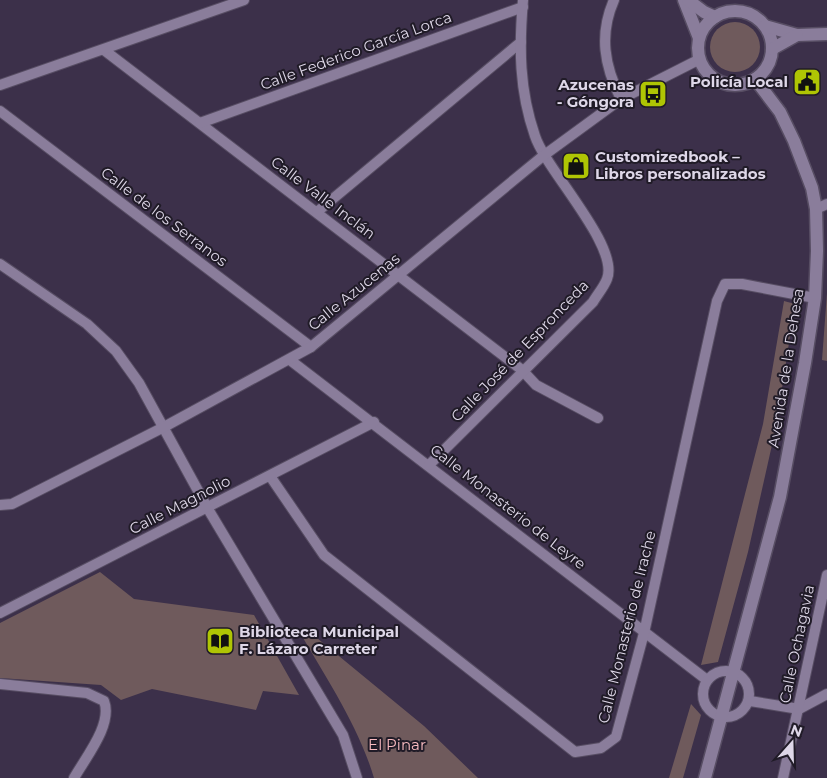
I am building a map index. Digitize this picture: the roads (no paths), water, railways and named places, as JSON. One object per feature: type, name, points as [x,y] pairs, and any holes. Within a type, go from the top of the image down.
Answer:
[{"type":"street","points":[[0,85],[244,0]]},
{"type":"street","points":[[614,0],[604,36],[605,51],[613,84],[621,99]]},
{"type":"street","points":[[684,0],[699,38],[700,59],[708,74],[722,83],[739,85],[755,79],[764,71],[770,60],[772,49],[770,36],[765,26],[755,16],[742,11],[728,12],[715,16],[705,26],[699,38]]},
{"type":"street","points":[[688,0],[704,12],[715,16]]},
{"type":"street","name":"Calle José de Espronceda","points":[[429,464],[522,370],[593,302],[608,278],[609,262],[591,224],[543,156],[523,97],[521,42],[523,3]]},
{"type":"street","name":"Calle Federico García Lorca","points":[[200,123],[523,3]]},
{"type":"street","points":[[765,26],[797,35],[827,34]]},
{"type":"street","points":[[772,49],[797,35]]},
{"type":"street","points":[[317,212],[521,42]]},
{"type":"street","name":"Calle Valle Inclán","points":[[104,50],[522,370],[536,385],[598,418]]},
{"type":"street","name":"Calle Azucenas","points":[[0,505],[12,504],[164,427],[311,347],[543,156],[621,99],[700,59]]},
{"type":"street","name":"Avenida de la Dehesa","points":[[705,778],[735,672],[780,497],[806,363],[815,298],[822,207],[780,112],[755,79]]},
{"type":"street","name":"Calle de los Serranos","points":[[0,111],[311,347]]},
{"type":"street","points":[[0,264],[87,324],[116,350],[139,383],[208,508],[343,735],[357,778]]},
{"type":"street","name":"Calle Monasterio de Irache","points":[[270,476],[324,555],[575,752],[602,748],[616,737],[644,633],[717,301],[725,284],[742,284],[815,298]]},
{"type":"street","name":"Calle Monasterio de Leyre","points":[[290,360],[429,464],[644,633],[707,680]]},
{"type":"street","name":"Calle Magnolio","points":[[0,613],[374,422]]},
{"type":"street","name":"Calle Ochagavia","points":[[783,778],[827,575]]},
{"type":"street","points":[[718,671],[735,672],[749,686],[750,701],[743,712],[722,719],[708,712],[702,694],[707,680],[718,671]]},
{"type":"street","points":[[0,684],[88,693],[104,701],[106,708],[105,723],[74,778]]},
{"type":"street","points":[[750,701],[799,709],[827,694]]},
{"type":"place","name":"Policía Local","points":[[807,82]]},
{"type":"place","name":"Azucenas - Góngora","points":[[653,94]]},
{"type":"place","name":"Customizedbook – Libros personalizados","points":[[576,166]]},
{"type":"place","name":"Biblioteca Municipal F. Lázaro Carreter","points":[[220,641]]},
{"type":"park label","name":"El Pinar","points":[[397,745]]}]
